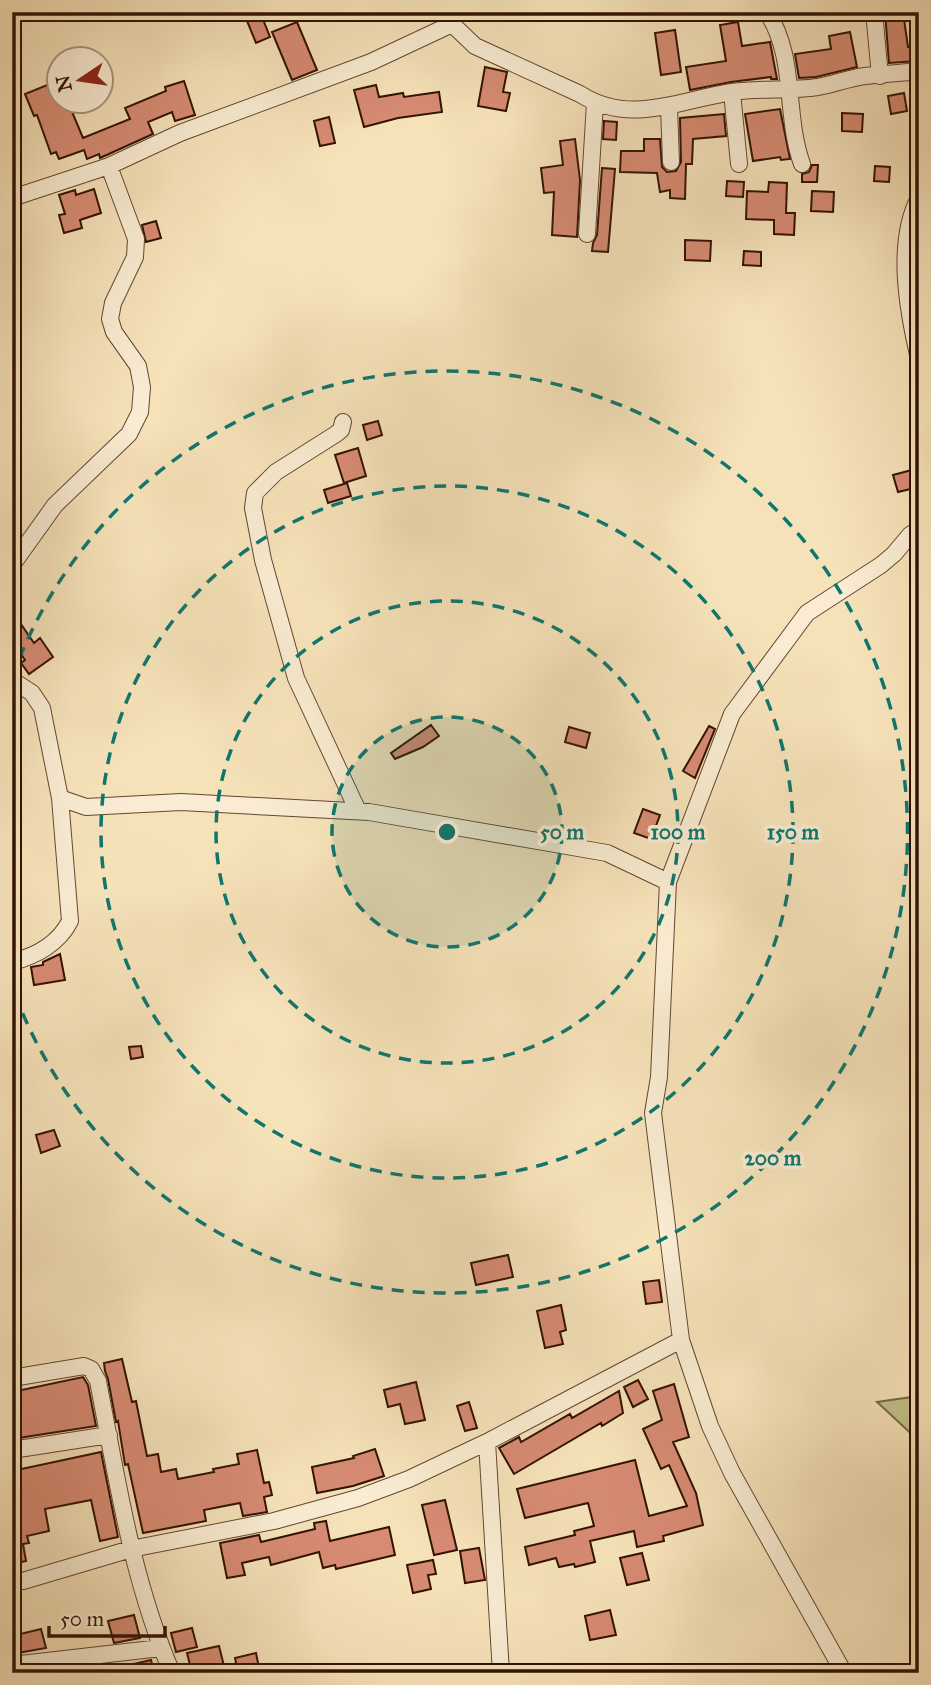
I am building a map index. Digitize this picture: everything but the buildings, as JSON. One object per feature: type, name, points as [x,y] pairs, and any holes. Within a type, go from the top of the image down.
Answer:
[{"type":"street","points":[[767,12],[783,45],[796,147],[802,164]]},
{"type":"street","points":[[874,12],[880,76]]},
{"type":"street","points":[[12,198],[109,166],[192,128],[371,62],[450,18],[475,46],[595,103],[638,110],[669,107],[732,92],[818,87],[865,76],[918,71],[919,90]]},
{"type":"street","points":[[732,92],[739,164]]},
{"type":"street","points":[[587,234],[595,103]]},
{"type":"street","points":[[669,107],[671,162]]},
{"type":"street","points":[[12,565],[55,505],[129,434],[141,412],[142,387],[138,366],[114,332],[110,319],[113,303],[135,257],[136,239],[109,166]]},
{"type":"street","points":[[919,198],[909,221],[906,271],[909,320],[919,359]]},
{"type":"street","points":[[343,422],[341,430],[336,434],[276,472],[255,493],[253,508],[263,560],[296,678],[358,811]]},
{"type":"street","points":[[845,1673],[732,1473],[710,1426],[681,1340],[653,1113],[659,1077],[667,882],[732,714],[807,613],[881,565],[919,529]]},
{"type":"street","points":[[12,680],[32,693],[42,708],[60,798],[70,921],[55,942],[12,962]]},
{"type":"street","points":[[60,798],[86,807],[181,802],[358,811],[607,853],[667,882]]},
{"type":"street","points":[[12,1581],[23,1581],[131,1549],[274,1521],[409,1479],[487,1442],[681,1340]]},
{"type":"street","points":[[12,1378],[84,1366],[91,1369],[98,1381],[131,1549],[161,1648],[172,1673]]},
{"type":"street","points":[[12,1450],[109,1435]]},
{"type":"street","points":[[487,1442],[501,1673]]},
{"type":"street","points":[[12,1665],[161,1648]]},
{"type":"shaded area","points":[[919,1396],[919,1441],[877,1402]]}]
